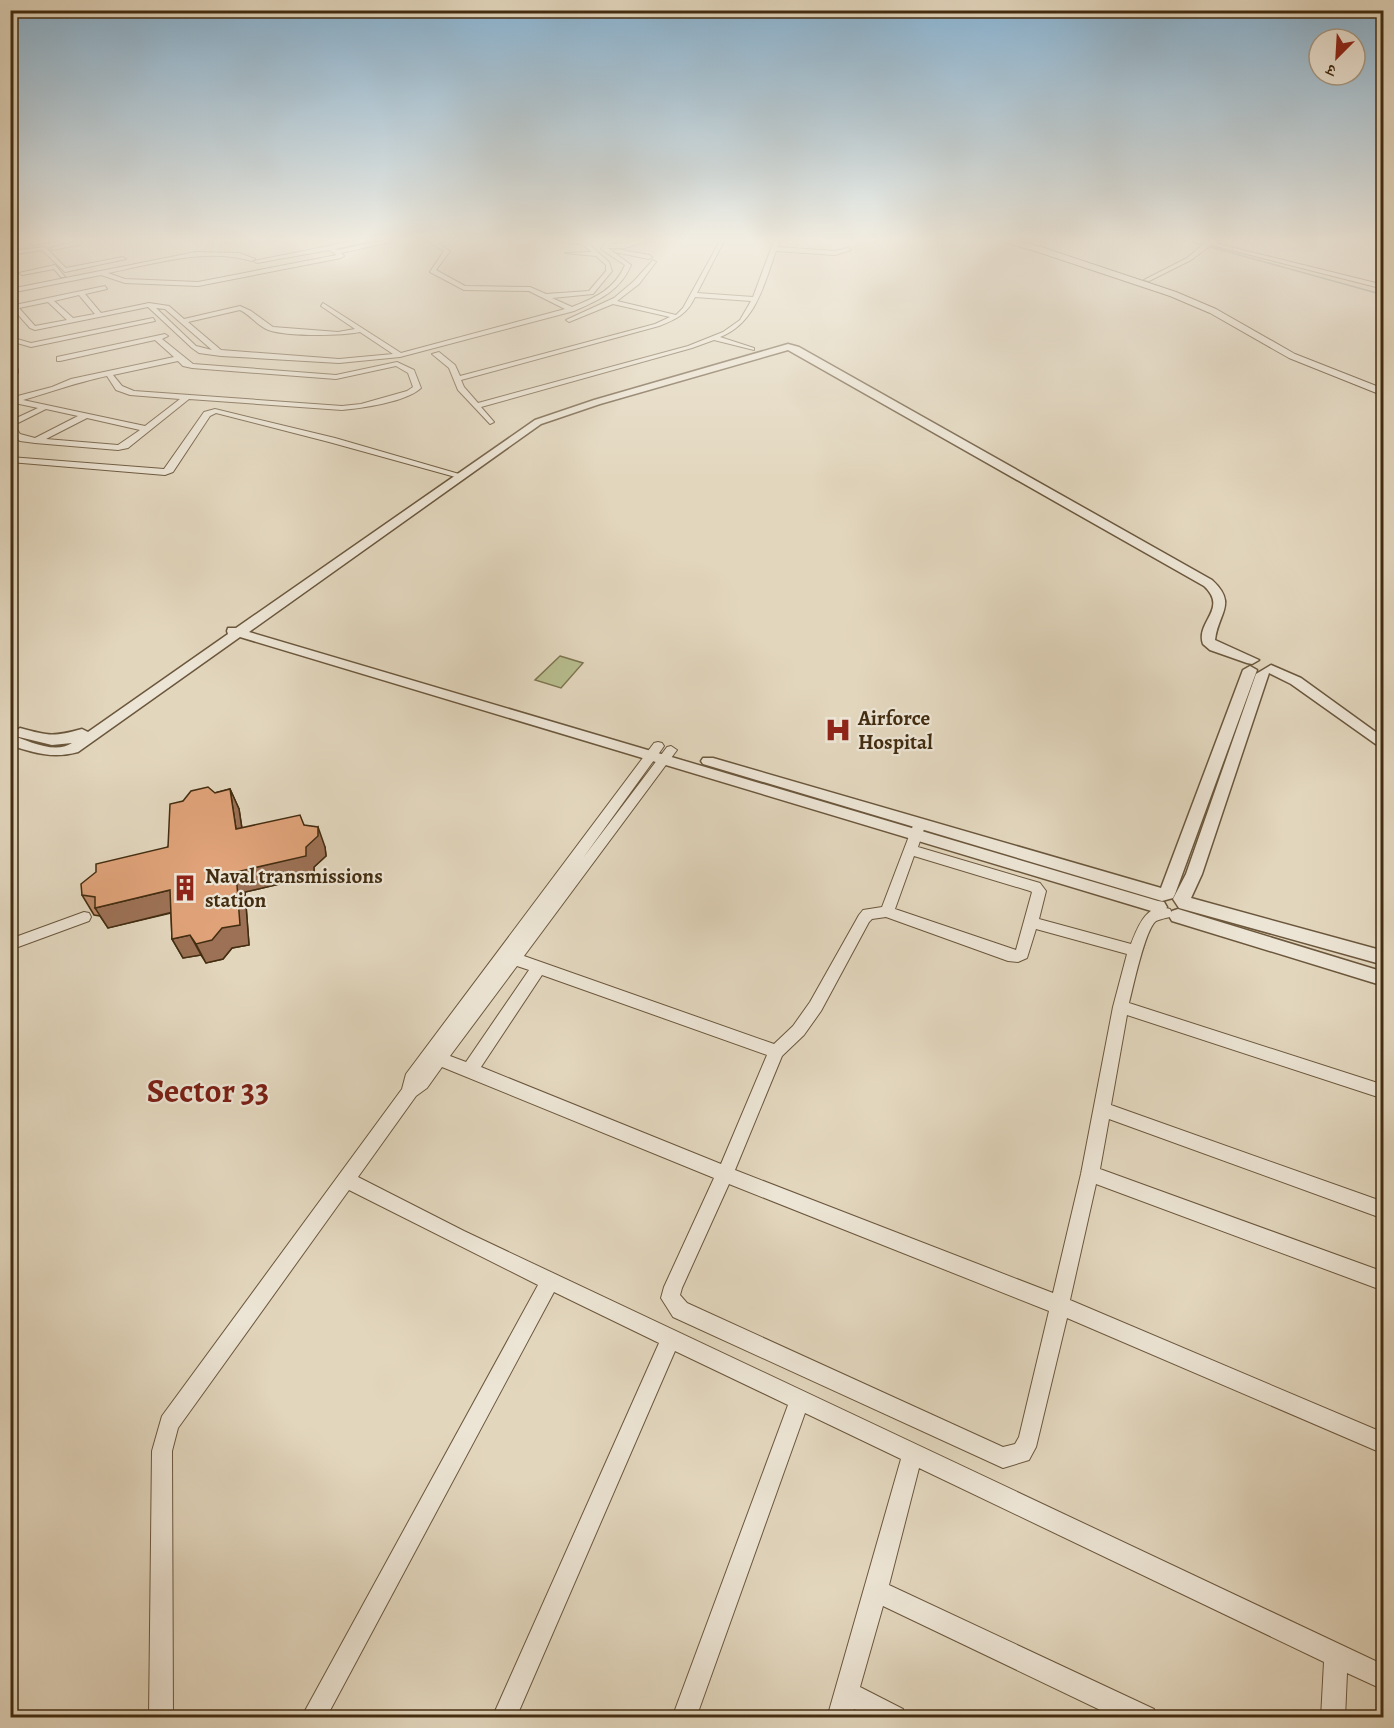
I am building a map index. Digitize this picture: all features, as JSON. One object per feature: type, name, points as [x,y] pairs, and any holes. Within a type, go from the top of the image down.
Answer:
[{"type":"main road","points":[[1227,319],[1292,356],[1383,393]]},
{"type":"main road","points":[[1241,319],[1305,355],[1383,386]]},
{"type":"main road","points":[[1238,325],[1249,323]]},
{"type":"street","points":[[24,319],[33,328],[83,319]]},
{"type":"street","points":[[163,319],[194,347],[219,355]]},
{"type":"street","points":[[180,319],[219,355]]},
{"type":"street","points":[[183,321],[193,319]]},
{"type":"street","points":[[256,319],[272,329],[338,334],[362,330]]},
{"type":"street","points":[[108,373],[124,391],[323,408],[362,406],[416,390],[411,372],[398,359],[344,319]]},
{"type":"street","points":[[407,361],[432,351],[544,319]]},
{"type":"street","points":[[559,322],[571,319]]},
{"type":"street","points":[[457,379],[657,325],[673,319]]},
{"type":"street","points":[[476,406],[715,338],[743,319]]},
{"type":"street","points":[[10,339],[31,345],[153,320],[192,353],[326,364],[369,363],[398,359]]},
{"type":"street","points":[[60,359],[170,335]]},
{"type":"street","points":[[156,338],[189,366],[336,377],[398,359],[494,339]]},
{"type":"street","points":[[715,338],[752,349]]},
{"type":"street","points":[[10,730],[32,737],[62,741],[80,736],[236,628],[315,580],[544,419],[785,348],[794,348],[1208,583],[1217,592],[1220,600],[1208,642],[1259,668],[1296,681],[1383,745]]},
{"type":"street","points":[[432,351],[452,367],[461,388],[490,422]]},
{"type":"street","points":[[12,400],[108,373],[181,359],[219,355]]},
{"type":"street","points":[[47,406],[10,425],[17,436],[35,441],[118,448],[125,446],[187,397]]},
{"type":"street","points":[[12,400],[147,429]]},
{"type":"street","points":[[10,459],[165,472],[170,470],[207,414],[215,411],[323,437],[462,476]]},
{"type":"street","points":[[35,441],[87,415]]},
{"type":"street","points":[[10,740],[46,752],[56,753],[73,749],[236,628]]},
{"type":"street","points":[[236,628],[661,753],[915,836],[1383,958]]},
{"type":"street","points":[[915,836],[1035,887],[1039,891],[1024,948],[1018,956],[1008,955],[887,912],[868,914],[858,926],[811,1016],[795,1037],[776,1052],[670,1298],[680,1310],[1003,1458],[1022,1453],[1029,1440],[1090,1174],[1121,1007],[1135,951],[1147,922],[1171,904],[1194,874],[1259,668]]},
{"type":"street","points":[[434,1058],[514,959],[661,753]]},
{"type":"street","points":[[161,1718],[162,1451],[168,1423],[410,1091],[421,1083],[434,1058],[661,753]]},
{"type":"street","points":[[887,912],[915,836]]},
{"type":"street","points":[[1171,904],[1383,979]]},
{"type":"street","points":[[10,945],[84,916]]},
{"type":"street","points":[[1031,922],[1135,951]]},
{"type":"street","points":[[514,959],[776,1052]]},
{"type":"street","points":[[470,1070],[538,968]]},
{"type":"street","points":[[1121,1007],[1383,1092]]},
{"type":"street","points":[[434,1058],[470,1070],[724,1174],[1061,1306],[1383,1444]]},
{"type":"street","points":[[1101,1109],[1383,1211]]},
{"type":"street","points":[[1090,1174],[1383,1281]]},
{"type":"street","points":[[345,1179],[550,1281],[913,1452],[1383,1678]]},
{"type":"street","points":[[313,1718],[550,1281]]},
{"type":"street","points":[[504,1718],[671,1338]]},
{"type":"street","points":[[684,1718],[800,1400]]},
{"type":"street","points":[[838,1718],[876,1591],[913,1452]]},
{"type":"street","points":[[876,1591],[1145,1718]]},
{"type":"street","points":[[1333,1718],[1336,1656]]},
{"type":"street","points":[[846,1692],[894,1718]]},
{"type":"green space","points":[[560,656],[583,663],[561,688],[535,680]]},
{"type":"building","name":"Naval transmissions station","points":[[208,787],[215,793],[230,789],[236,829],[300,815],[304,825],[318,827],[318,836],[306,847],[306,856],[236,872],[240,925],[222,928],[212,940],[196,944],[190,935],[172,939],[170,890],[95,908],[95,897],[82,895],[81,884],[96,872],[96,864],[168,847],[170,804],[183,801],[191,791]]},
{"type":"place","name":"Airforce Hospital","points":[[838,730]]},
{"type":"place","name":"Naval transmissions station","points":[[185,888]]},
{"type":"district","name":"Sector 33","points":[[208,1090]]}]
